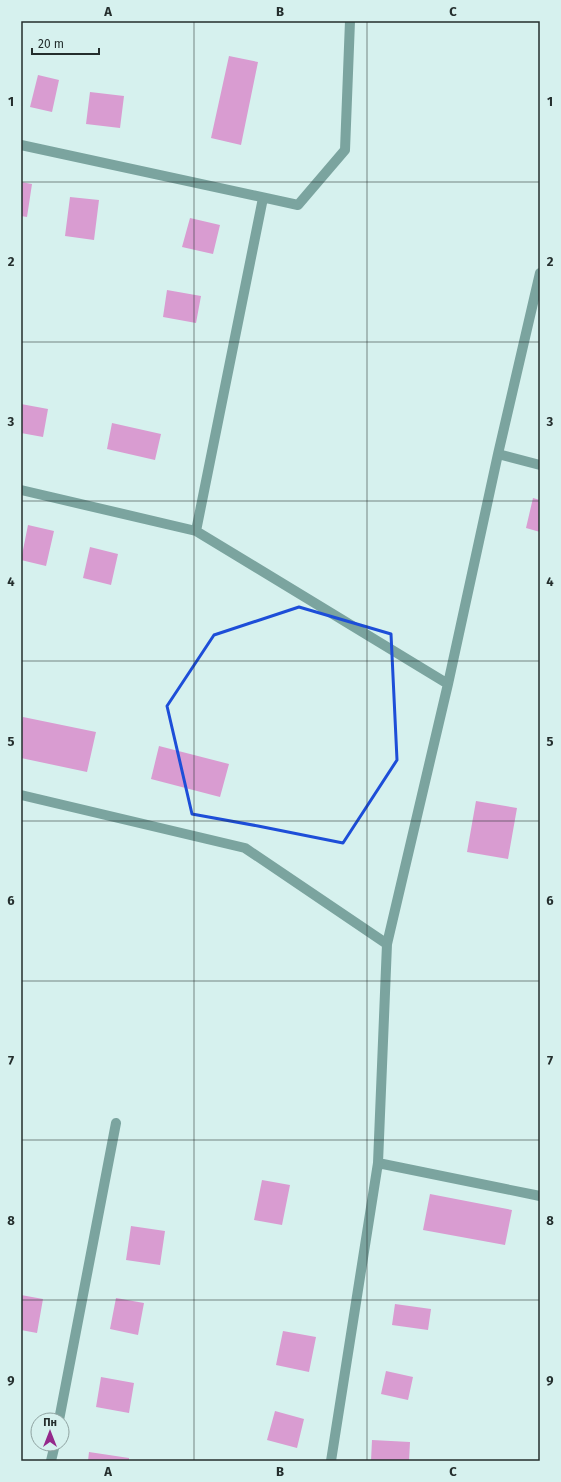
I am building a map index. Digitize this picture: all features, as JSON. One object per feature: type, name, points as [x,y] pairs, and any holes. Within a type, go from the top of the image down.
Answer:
[{"type":"street","points":[[21,145],[298,205],[345,150],[350,21]]},
{"type":"street","points":[[196,531],[263,198]]},
{"type":"street","points":[[331,1461],[378,1163],[387,944],[448,684],[498,454],[540,273]]},
{"type":"street","points":[[498,454],[540,465]]},
{"type":"street","points":[[21,490],[196,531],[448,684]]},
{"type":"street","points":[[21,795],[245,848],[387,944]]},
{"type":"street","points":[[61,1412],[116,1123]]},
{"type":"street","points":[[378,1163],[540,1196]]},
{"type":"highlighted area","points":[[299,607],[391,634],[397,760],[343,843],[192,814],[167,706],[214,635]]},
{"type":"building","points":[[229,56],[258,62],[241,145],[211,138]]},
{"type":"building","points":[[38,75],[59,80],[52,112],[30,107]]},
{"type":"building","points":[[90,92],[124,96],[120,128],[86,124]]},
{"type":"building","points":[[21,182],[32,184],[27,217],[21,216]]},
{"type":"building","points":[[70,197],[99,200],[94,240],[65,236]]},
{"type":"building","points":[[190,218],[220,225],[213,254],[182,247]]},
{"type":"building","points":[[167,290],[201,296],[196,323],[163,317]]},
{"type":"building","points":[[21,404],[48,409],[43,437],[21,433]]},
{"type":"building","points":[[112,423],[161,434],[155,460],[107,449]]},
{"type":"building","points":[[533,498],[540,500],[540,532],[526,528]]},
{"type":"building","points":[[28,525],[54,531],[46,566],[21,560]]},
{"type":"building","points":[[90,547],[118,554],[111,585],[83,578]]},
{"type":"building","points":[[23,717],[96,732],[87,772],[21,758],[21,727]]},
{"type":"building","points":[[159,746],[229,764],[220,797],[151,779]]},
{"type":"building","points":[[476,801],[517,808],[508,859],[467,852]]},
{"type":"building","points":[[262,1180],[290,1185],[282,1225],[254,1220]]},
{"type":"building","points":[[430,1194],[512,1210],[505,1245],[423,1230]]},
{"type":"building","points":[[131,1226],[165,1231],[160,1265],[126,1260]]},
{"type":"building","points":[[21,1295],[43,1299],[37,1333],[21,1330]]},
{"type":"building","points":[[116,1298],[144,1303],[138,1335],[110,1329]]},
{"type":"building","points":[[395,1304],[431,1309],[428,1330],[392,1325]]},
{"type":"building","points":[[283,1331],[316,1337],[309,1372],[276,1365]]},
{"type":"building","points":[[386,1371],[413,1377],[408,1400],[381,1394]]},
{"type":"building","points":[[101,1377],[134,1383],[129,1413],[96,1407]]},
{"type":"building","points":[[275,1411],[304,1419],[297,1448],[267,1440]]},
{"type":"building","points":[[372,1440],[410,1442],[409,1461],[371,1461]]},
{"type":"building","points":[[89,1452],[129,1458],[129,1461],[88,1461]]}]
